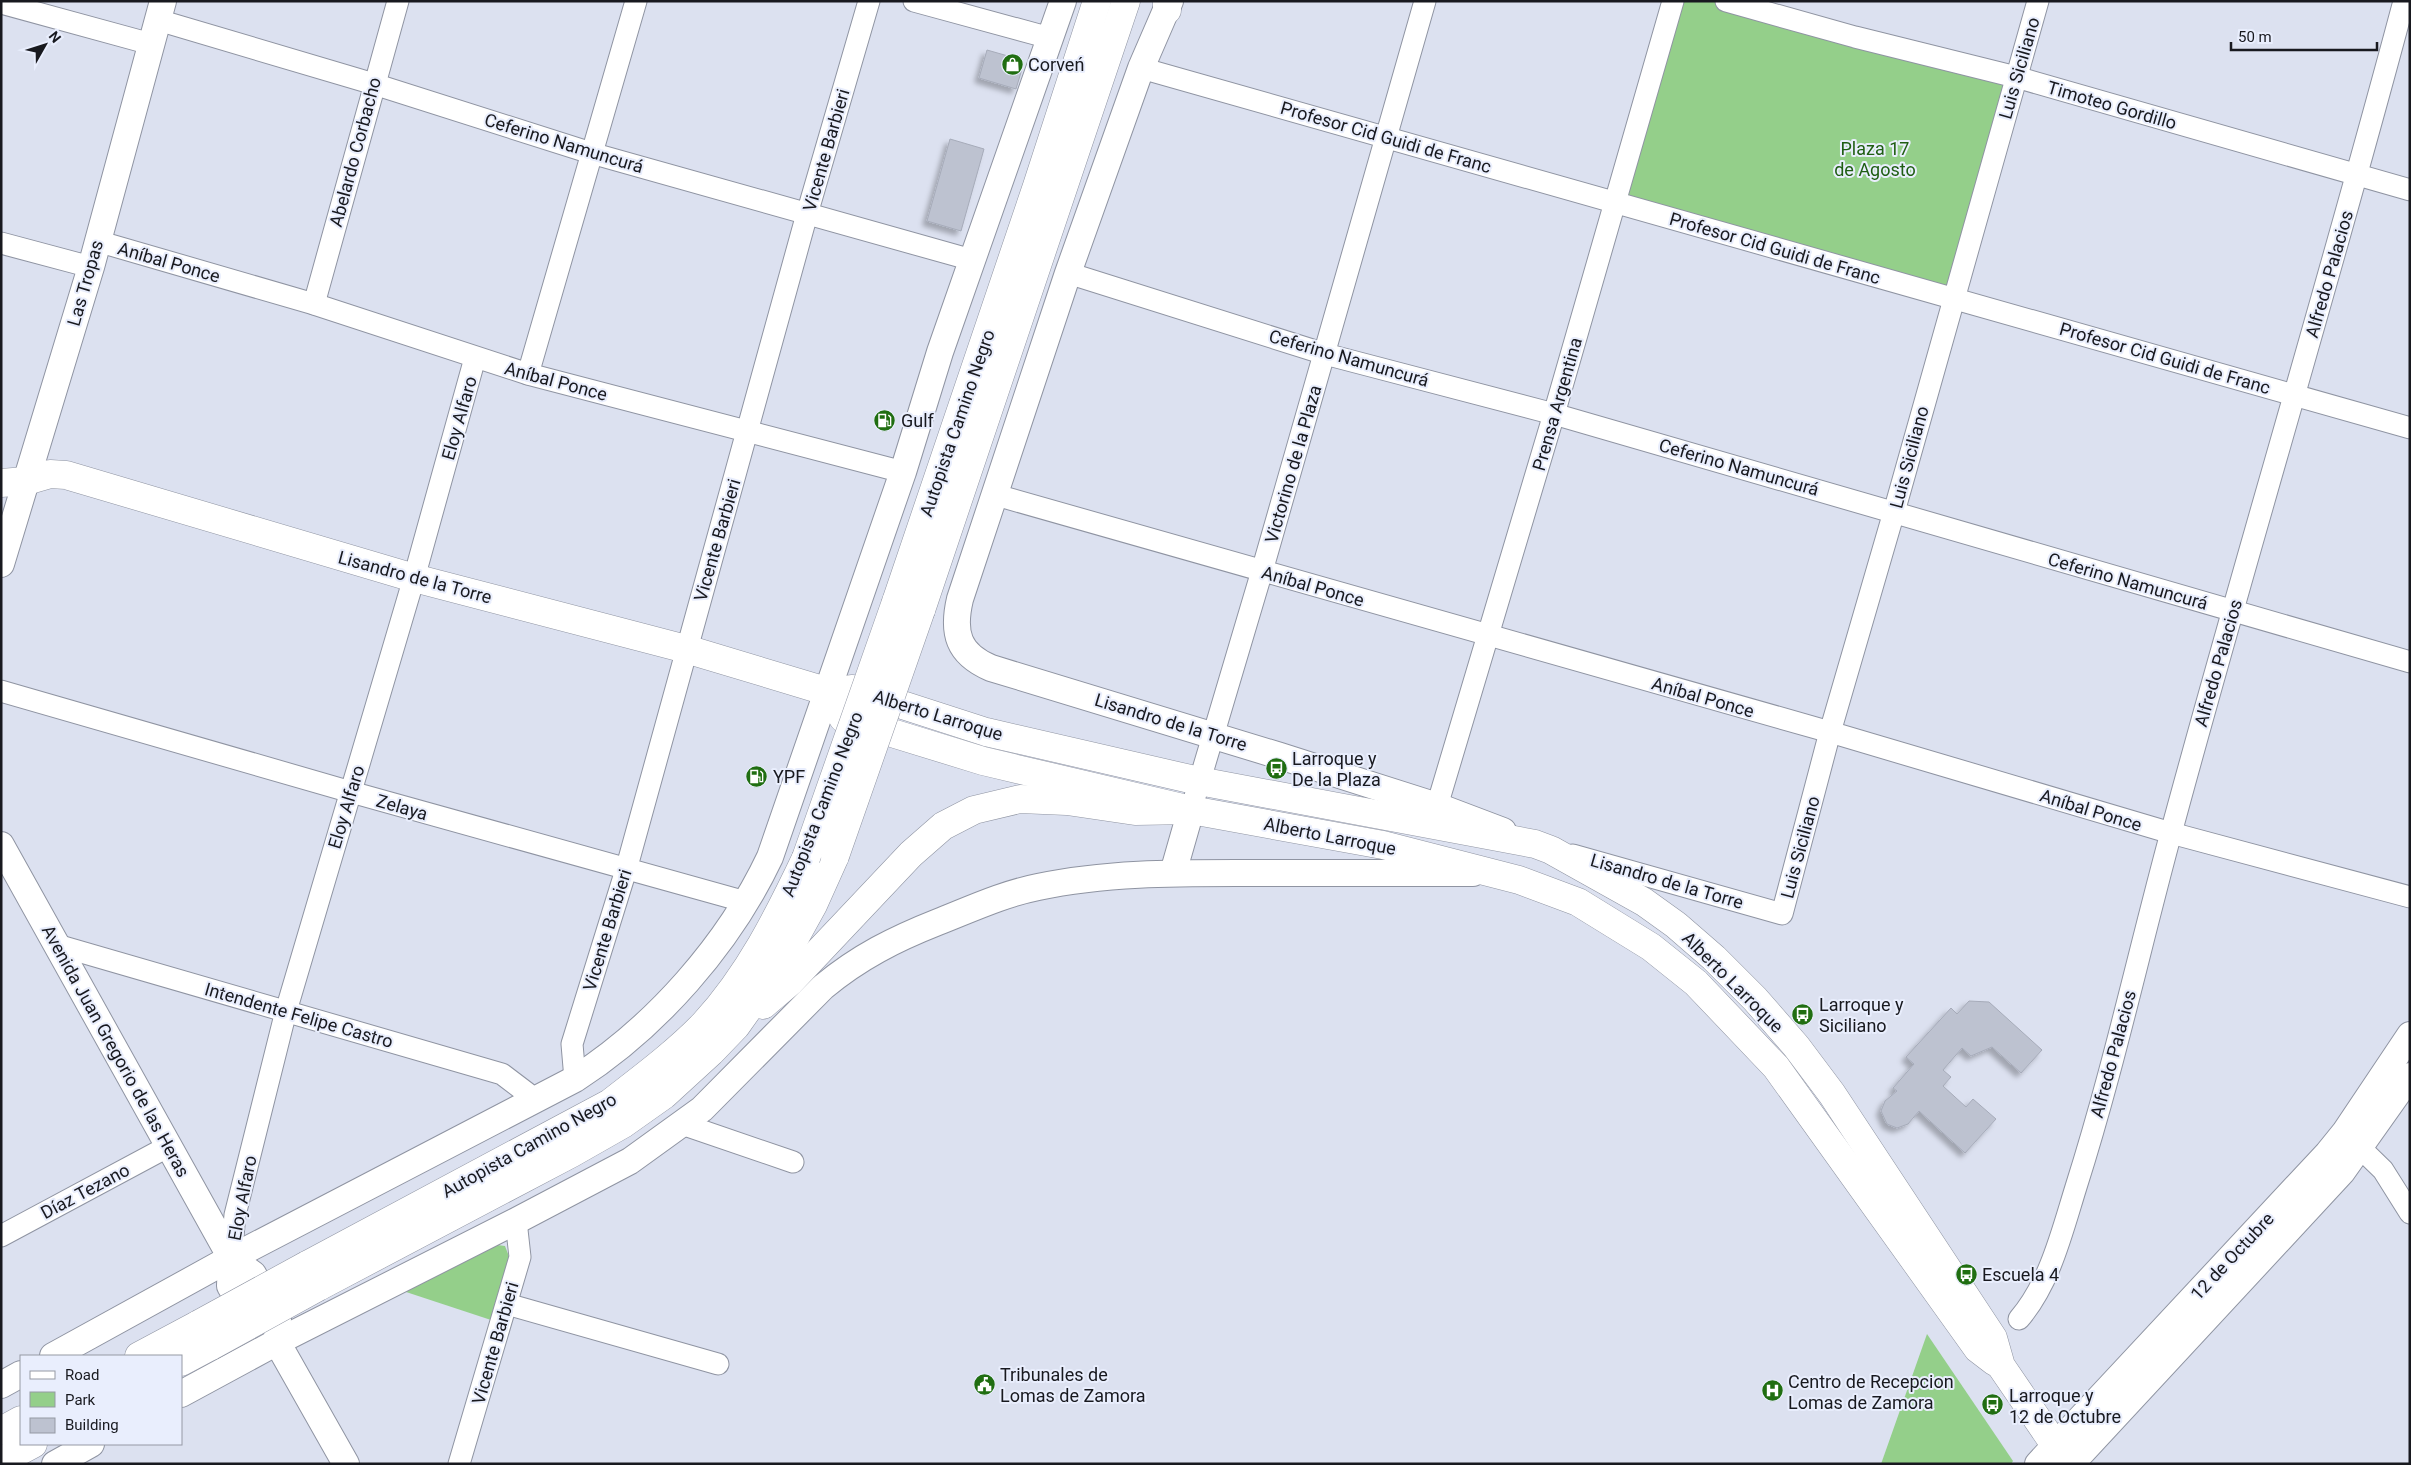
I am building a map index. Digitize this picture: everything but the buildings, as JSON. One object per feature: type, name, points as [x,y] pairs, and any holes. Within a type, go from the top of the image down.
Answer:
[{"type":"main road","name":"Autopista Camino Negro","points":[[312,1276],[572,1153],[623,1124],[664,1095],[736,1026],[782,961],[813,905],[835,856],[908,606],[1037,186],[1097,1]]},
{"type":"main road","name":"Autopista Camino Negro","points":[[142,1355],[205,1335],[312,1276],[610,1103],[653,1070],[704,1024],[747,969],[777,920],[806,858],[908,606],[1126,1]]},
{"type":"main road","name":"Lisandro de la Torre","points":[[13,482],[50,474],[66,476],[414,578],[686,649],[828,692]]},
{"type":"main road","name":"Alberto Larroque","points":[[2001,1366],[1978,1348],[1776,1067],[1696,983],[1651,947],[1578,902],[1519,880],[1383,845],[1191,810],[983,761],[843,718],[828,692],[853,689],[986,732],[1199,781],[1543,847],[1588,868],[1644,902],[1676,925],[1714,958],[1783,1032],[1832,1094],[1994,1338],[2001,1366],[2058,1459]]},
{"type":"main road","points":[[736,1026],[791,981],[911,854],[943,826],[974,810],[1020,799],[1067,801],[1135,811],[1191,810]]},
{"type":"main road","name":"Autopista Camino Negro","points":[[182,1361],[205,1335]]},
{"type":"main road","points":[[1,1431],[20,1421]]},
{"type":"main road","points":[[1,1461],[31,1445]]},
{"type":"street","name":"Abelardo Corbacho","points":[[314,304],[398,1]]},
{"type":"street","points":[[528,374],[636,1]]},
{"type":"street","name":"Vicente Barbieri","points":[[575,1079],[572,1044],[626,870],[686,649],[749,431],[807,214],[869,1]]},
{"type":"street","points":[[914,1],[1050,38]]},
{"type":"street","points":[[55,1355],[231,1258],[575,1079],[624,1045],[663,1006],[724,935],[746,902],[770,857],[903,472],[940,352],[1063,1]]},
{"type":"street","name":"Victorino de la Plaza","points":[[1191,810],[1325,354],[1425,1]]},
{"type":"street","name":"Prensa Argentina","points":[[1437,806],[1554,414],[1673,1]]},
{"type":"street","name":"Timoteo Gordillo","points":[[1726,1],[1855,37],[2016,77],[2410,190]]},
{"type":"street","name":"Luis Siciliano","points":[[1782,914],[1830,732],[2038,1]]},
{"type":"street","name":"Alfredo Palacios","points":[[2019,1319],[2032,1304],[2058,1244],[2090,1141],[2171,834],[2294,395],[2358,175],[2404,1]]},
{"type":"street","name":"Ceferino Namuncurá","points":[[1,3],[157,22],[374,84],[591,153],[972,260]]},
{"type":"street","points":[[996,495],[1068,274],[1141,68],[1168,4]]},
{"type":"street","name":"Las Tropas","points":[[1,564],[13,482],[91,267],[157,22]]},
{"type":"street","name":"Profesor Cid Guidi de Franc","points":[[1141,68],[2410,428]]},
{"type":"street","name":"Aníbal Ponce","points":[[98,241],[314,304],[528,374],[903,472]]},
{"type":"street","name":"Aníbal Ponce","points":[[1,243],[91,267]]},
{"type":"street","name":"Ceferino Namuncurá","points":[[1068,274],[1325,354],[1554,414],[2410,662]]},
{"type":"street","name":"Eloy Alfaro","points":[[231,1258],[235,1215],[286,1011],[414,578],[475,358]]},
{"type":"street","name":"Aníbal Ponce","points":[[996,495],[1830,732],[2171,834],[2410,897]]},
{"type":"street","name":"Lisandro de la Torre","points":[[996,495],[956,616],[963,649],[972,659],[991,668],[1214,735],[1437,806],[1543,847],[1782,914]]},
{"type":"street","name":"Zelaya","points":[[1,691],[626,870],[746,902]]},
{"type":"street","points":[[1173,873],[1191,810]]},
{"type":"street","name":"Avenida Juan Gregorio de las Heras","points":[[1,845],[231,1258],[252,1274],[278,1318],[277,1342]]},
{"type":"street","points":[[182,1393],[277,1342],[516,1222],[630,1161],[682,1124],[722,1090],[823,987],[860,958],[906,935],[1000,897],[1088,879],[1173,873],[1492,874]]},
{"type":"street","name":"Intendente Felipe Castro","points":[[57,945],[502,1074],[527,1093],[532,1101]]},
{"type":"street","name":"12 de Octubre","points":[[2353,1140],[2410,1035]]},
{"type":"street","name":"12 de Octubre","points":[[2058,1459],[2307,1176],[2353,1140],[2410,1076]]},
{"type":"street","points":[[682,1124],[793,1162]]},
{"type":"street","points":[[2353,1140],[2382,1170],[2410,1213]]},
{"type":"street","name":"Díaz Tezano","points":[[1,1236],[169,1146]]},
{"type":"street","name":"Vicente Barbieri","points":[[459,1464],[508,1304],[520,1256],[516,1222]]},
{"type":"street","points":[[508,1304],[718,1364]]},
{"type":"street","points":[[277,1342],[346,1464]]},
{"type":"street","points":[[1,1385],[20,1375]]},
{"type":"street","points":[[55,1464],[89,1445]]},
{"type":"green space","name":"Plaza 17 de Agosto","points":[[1673,1],[1726,1],[2016,77],[1953,298],[1616,202]]},
{"type":"green space","points":[[490,1244],[505,1246],[510,1259],[491,1320],[400,1290]]},
{"type":"green space","points":[[1927,1334],[2013,1461],[2011,1464],[1881,1464]]},
{"type":"place","name":"Corveń","points":[[1012,64]]},
{"type":"place","name":"Gulf","points":[[885,420]]},
{"type":"place","name":"Larroque y De la Plaza","points":[[1276,768]]},
{"type":"place","name":"YPF","points":[[757,776]]},
{"type":"place","name":"Larroque y Siciliano","points":[[1803,1014]]},
{"type":"place","name":"Escuela 4","points":[[1966,1274]]},
{"type":"place","name":"Tribunales de Lomas de Zamora","points":[[984,1384]]},
{"type":"place","name":"Centro de Recepcion Lomas de Zamora","points":[[1772,1391]]},
{"type":"place","name":"Larroque y 12 de Octubre","points":[[1993,1405]]}]
